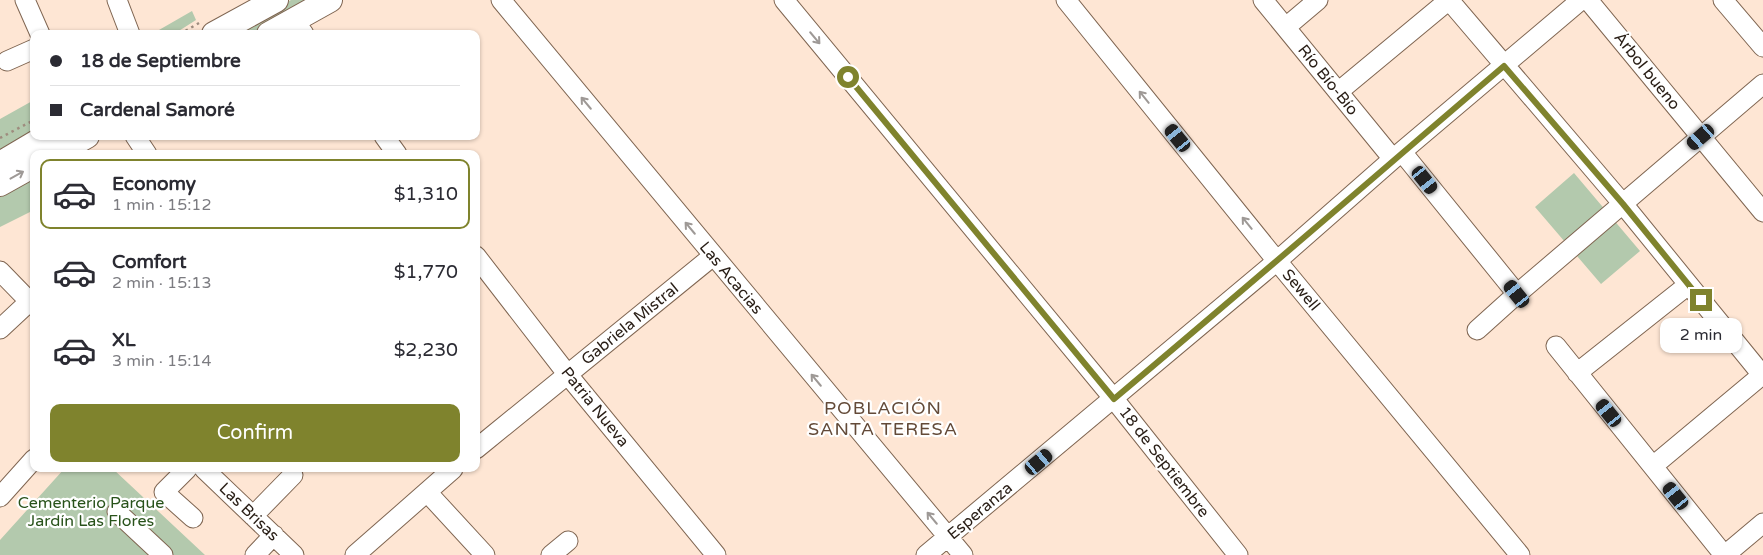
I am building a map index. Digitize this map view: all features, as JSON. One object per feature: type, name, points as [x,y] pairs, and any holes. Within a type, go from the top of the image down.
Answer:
[{"type":"main road","points":[[236,27],[276,0]]},
{"type":"main road","points":[[286,30],[299,27],[330,0]]},
{"type":"main road","points":[[0,164],[40,140]]},
{"type":"main road","points":[[62,150],[80,140]]},
{"type":"main road","points":[[0,184],[30,167]]},
{"type":"street","points":[[25,0],[38,30]]},
{"type":"street","points":[[117,0],[128,30]]},
{"type":"street","name":"Las Acacias","points":[[501,0],[963,555]]},
{"type":"street","name":"18 de Septiembre","points":[[784,0],[1114,399],[1238,555]]},
{"type":"street","name":"Sewell","points":[[1066,0],[1520,555]]},
{"type":"street","name":"Río Bío-Bío","points":[[1263,0],[1338,92],[1397,155],[1517,294]]},
{"type":"street","points":[[1286,27],[1318,0]]},
{"type":"street","points":[[1338,92],[1449,0],[1623,204],[1763,376],[1652,466]]},
{"type":"street","name":"Árbol bueno","points":[[1588,0],[1763,212]]},
{"type":"street","points":[[1723,0],[1763,47]]},
{"type":"street","name":"Esperanza","points":[[926,555],[1278,261],[1397,155],[1504,66],[1569,4]]},
{"type":"street","points":[[7,61],[30,50]]},
{"type":"street","points":[[1477,330],[1763,84]]},
{"type":"street","name":"Gabriela Mistral","points":[[480,443],[568,375],[713,256]]},
{"type":"street","name":"Patria Nueva","points":[[480,261],[568,375],[716,555]]},
{"type":"street","points":[[0,271],[30,303]]},
{"type":"street","points":[[1577,372],[1688,285]]},
{"type":"street","points":[[0,330],[30,305]]},
{"type":"street","points":[[1556,346],[1725,555],[1763,523]]},
{"type":"street","points":[[3,489],[30,463]]},
{"type":"street","points":[[184,472],[164,492],[193,518]]},
{"type":"street","name":"Las Brisas","points":[[207,472],[294,555]]},
{"type":"street","points":[[355,555],[450,472]]},
{"type":"street","points":[[253,516],[293,475]]},
{"type":"street","points":[[427,492],[486,555]]},
{"type":"street","points":[[117,512],[163,555]]},
{"type":"street","points":[[255,555],[274,535]]},
{"type":"street","points":[[551,555],[568,541]]},
{"type":"path","points":[[0,138],[30,122]]},
{"type":"green space","points":[[291,0],[316,0],[263,30],[240,30],[240,28]]},
{"type":"green space","points":[[192,11],[196,20],[180,30],[159,30]]},
{"type":"green space","points":[[30,102],[30,138],[0,151],[0,119]]},
{"type":"green space","points":[[1574,173],[1640,251],[1601,284],[1535,207]]},
{"type":"green space","points":[[30,178],[30,212],[0,227],[0,196],[23,184]]},
{"type":"green space","name":"Cementerio Parque Jardín Las Flores","points":[[61,472],[116,472],[205,555],[0,555],[0,540]]},
{"type":"district","name":"POBLACIÓN SANTA TERESA","points":[[883,418]]},
{"type":"route","points":[[848,77],[1114,399],[1278,261],[1393,159],[1504,66],[1623,204],[1701,300]]}]
